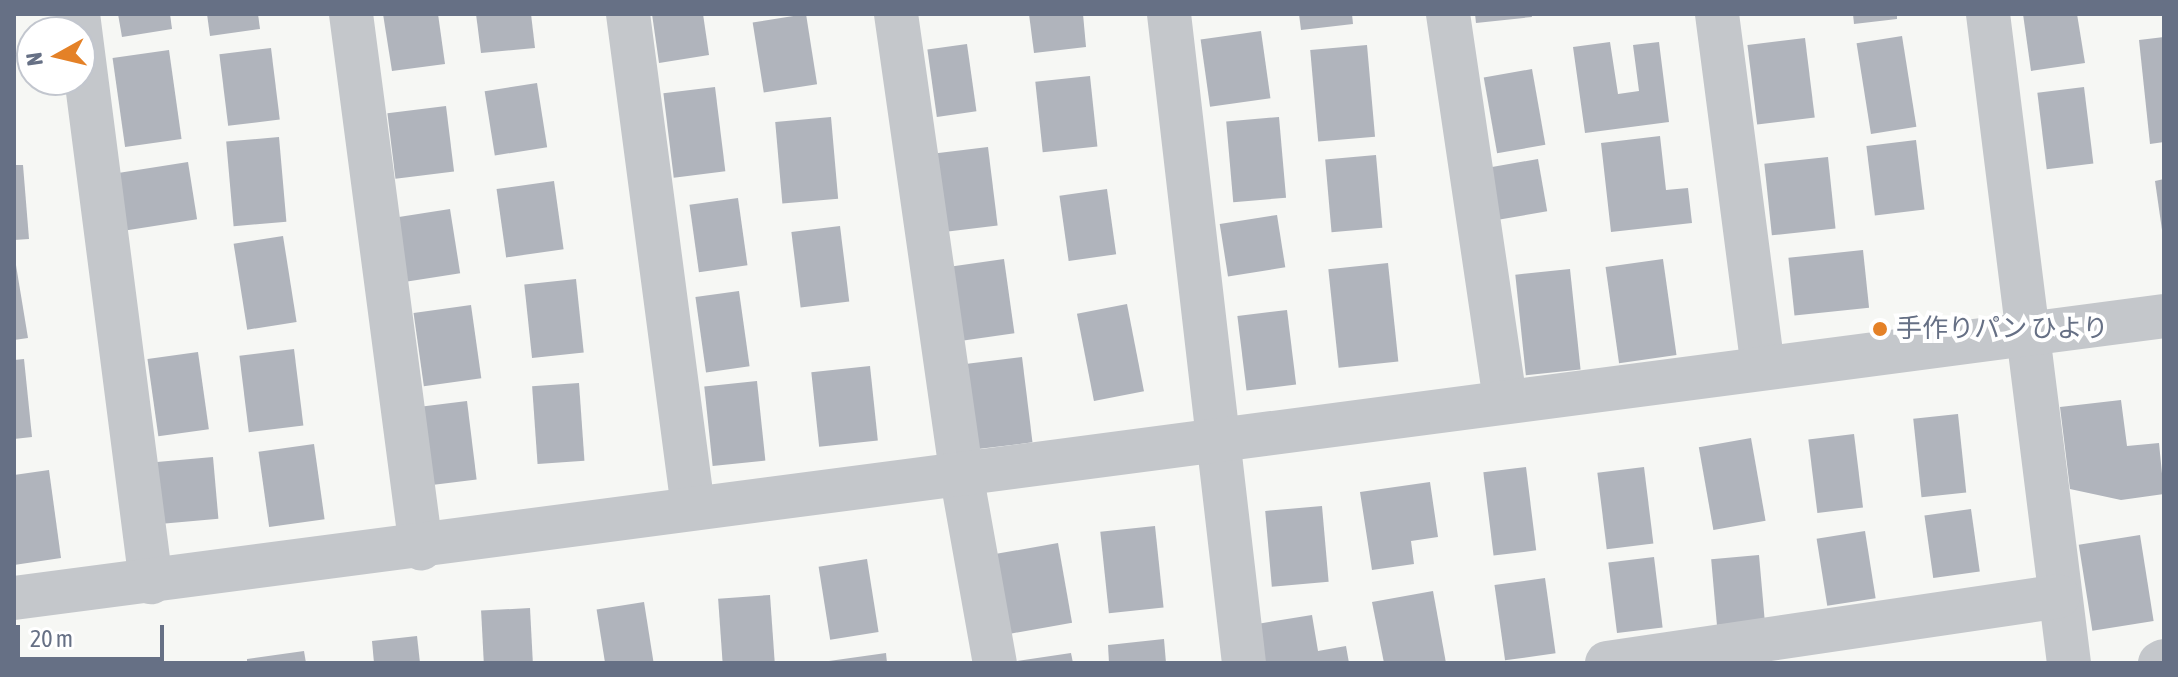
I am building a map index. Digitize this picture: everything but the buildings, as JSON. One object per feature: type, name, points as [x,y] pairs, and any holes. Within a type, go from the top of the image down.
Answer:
[{"type":"street","points":[[78,14],[151,582]]},
{"type":"street","points":[[351,14],[421,548]]},
{"type":"street","points":[[628,14],[693,507]]},
{"type":"street","points":[[896,14],[961,473],[995,663]]},
{"type":"street","points":[[1169,14],[1244,663]]},
{"type":"street","points":[[1448,14],[1505,401]]},
{"type":"street","points":[[1717,14],[1763,366]]},
{"type":"street","points":[[1988,14],[2031,335],[2058,596],[2069,663]]},
{"type":"street","points":[[14,598],[421,548],[693,507],[1217,442],[1763,366],[2164,316]]},
{"type":"street","points":[[1607,663],[2058,596]]},
{"type":"place","name":"手作りパン ひより","points":[[1880,329]]}]
